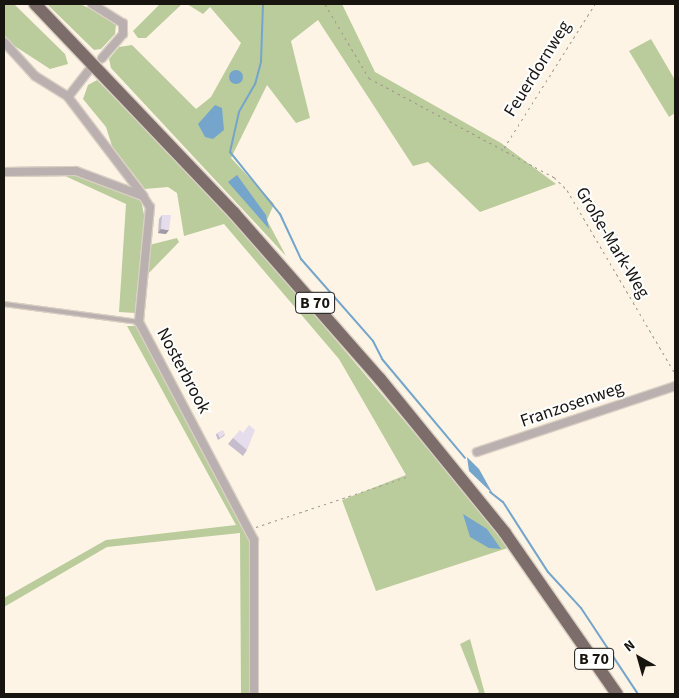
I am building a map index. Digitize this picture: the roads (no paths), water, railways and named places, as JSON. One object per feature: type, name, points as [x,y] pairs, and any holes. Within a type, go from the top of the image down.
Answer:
[{"type":"highway","name":"B 70","points":[[35,4],[234,213],[380,379],[505,534],[617,694]]},
{"type":"street","points":[[92,4],[123,23],[123,34],[102,58]]},
{"type":"street","points":[[4,42],[35,76],[68,97],[143,196]]},
{"type":"street","points":[[68,97],[91,68]]},
{"type":"street","points":[[4,172],[76,171],[143,196]]},
{"type":"street","name":"Nosterbrook","points":[[143,196],[150,206],[139,322],[250,529],[254,540],[254,694]]},
{"type":"street","name":"Franzosenweg","points":[[477,452],[675,386]]},
{"type":"lane","points":[[4,304],[139,322]]},
{"type":"water","points":[[233,70],[239,70],[243,77],[239,84],[233,84],[229,80],[229,74]]},
{"type":"water","points":[[215,105],[222,108],[224,130],[213,139],[205,137],[198,124]]},
{"type":"water","points":[[237,175],[266,215],[269,229],[228,182]]},
{"type":"water","points":[[467,457],[479,469],[493,494],[469,471]]},
{"type":"water","points":[[463,514],[487,529],[501,549],[489,548],[470,537]]},
{"type":"waterway","points":[[263,4],[261,62],[255,84],[239,112],[230,152],[280,214],[301,259],[373,341],[382,359],[465,458]]},
{"type":"waterway","points":[[490,492],[503,502],[548,572],[581,608],[638,694]]}]
